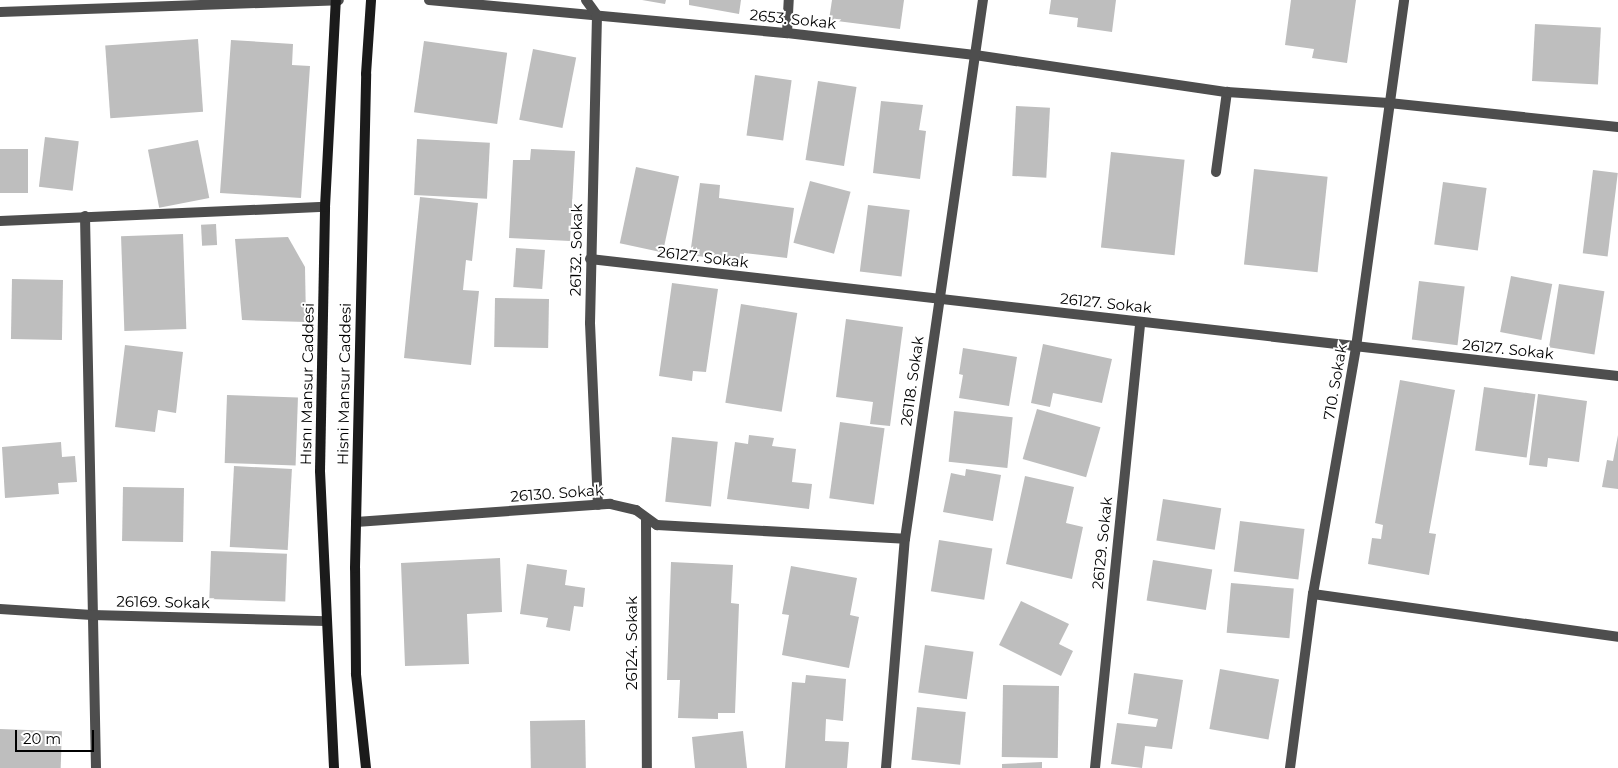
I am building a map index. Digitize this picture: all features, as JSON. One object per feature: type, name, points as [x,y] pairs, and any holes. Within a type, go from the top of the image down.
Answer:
[{"type":"main road","name":"Hısnı Mansur Caddesi","points":[[334,768],[320,471],[325,207],[337,0]]},
{"type":"main road","name":"Hisni Mansur Caddesi","points":[[366,768],[356,674],[356,522],[366,74],[371,0]]},
{"type":"street","points":[[0,12],[89,5],[337,0]]},
{"type":"street","name":"2653. Sokak","points":[[429,0],[788,33],[975,55],[1227,92],[1389,103],[1618,127]]},
{"type":"street","points":[[586,0],[597,16]]},
{"type":"street","points":[[788,33],[789,0]]},
{"type":"street","name":"26118. Sokak","points":[[886,768],[905,539],[983,0]]},
{"type":"street","name":"710. Sokak","points":[[1290,768],[1313,594],[1356,347],[1404,0]]},
{"type":"street","name":"26132. Sokak","points":[[597,16],[590,323],[598,505]]},
{"type":"street","points":[[1216,172],[1227,92]]},
{"type":"street","points":[[0,221],[325,207]]},
{"type":"street","points":[[85,216],[96,768]]},
{"type":"street","name":"26127. Sokak","points":[[590,259],[1618,376]]},
{"type":"street","name":"26129. Sokak","points":[[1094,768],[1140,322]]},
{"type":"street","name":"26130. Sokak","points":[[356,522],[610,504],[636,510],[657,525],[905,539]]},
{"type":"street","name":"26124. Sokak","points":[[646,518],[647,768]]},
{"type":"street","points":[[1313,594],[1618,637]]},
{"type":"street","name":"26169. Sokak","points":[[0,609],[92,615],[326,621]]},
{"type":"building","points":[[642,0],[666,0],[665,4]]},
{"type":"building","points":[[689,0],[741,0],[739,14],[689,5]]},
{"type":"building","points":[[832,0],[904,0],[900,29],[829,20]]},
{"type":"building","points":[[1051,0],[1116,0],[1112,32],[1077,27],[1078,18],[1049,14]]},
{"type":"building","points":[[1291,0],[1356,0],[1347,63],[1312,58],[1314,49],[1285,45]]},
{"type":"building","points":[[1535,24],[1601,27],[1598,84],[1532,81]]},
{"type":"building","points":[[198,39],[203,112],[110,118],[105,45]]},
{"type":"building","points":[[231,40],[293,44],[292,65],[310,66],[301,198],[220,193]]},
{"type":"building","points":[[424,41],[507,53],[497,124],[414,112]]},
{"type":"building","points":[[533,49],[576,57],[562,128],[519,120]]},
{"type":"building","points":[[755,75],[792,80],[783,141],[747,135]]},
{"type":"building","points":[[818,81],[857,87],[844,166],[805,160]]},
{"type":"building","points":[[881,101],[923,105],[919,130],[926,131],[920,179],[873,173]]},
{"type":"building","points":[[1016,106],[1050,108],[1046,178],[1012,176]]},
{"type":"building","points":[[45,137],[79,141],[73,191],[39,187]]},
{"type":"building","points":[[417,139],[490,143],[487,199],[414,195]]},
{"type":"building","points":[[198,140],[209,198],[159,208],[148,150]]},
{"type":"building","points":[[0,149],[28,149],[28,193],[0,193]]},
{"type":"building","points":[[531,149],[575,151],[570,241],[509,238],[513,160],[530,160]]},
{"type":"building","points":[[1111,152],[1185,160],[1175,255],[1101,247]]},
{"type":"building","points":[[636,167],[679,176],[663,252],[620,243]]},
{"type":"building","points":[[1254,169],[1328,177],[1318,272],[1244,264]]},
{"type":"building","points":[[1593,170],[1618,173],[1608,256],[1583,253]]},
{"type":"building","points":[[810,181],[851,192],[834,254],[793,243]]},
{"type":"building","points":[[1443,182],[1487,188],[1478,251],[1434,244]]},
{"type":"building","points":[[700,183],[720,185],[719,198],[794,208],[787,258],[744,253],[743,262],[690,255]]},
{"type":"building","points":[[420,197],[478,203],[472,261],[466,260],[463,290],[479,291],[471,365],[404,358]]},
{"type":"building","points":[[868,205],[910,210],[902,277],[860,272]]},
{"type":"building","points":[[216,224],[217,245],[202,246],[201,225]]},
{"type":"building","points":[[183,234],[186,329],[124,331],[121,236]]},
{"type":"building","points":[[288,237],[305,267],[306,322],[242,320],[235,239]]},
{"type":"building","points":[[516,248],[545,250],[542,289],[513,287]]},
{"type":"building","points":[[1511,276],[1552,284],[1541,340],[1500,332]]},
{"type":"building","points":[[12,279],[63,280],[62,340],[11,339]]},
{"type":"building","points":[[1419,281],[1465,287],[1457,345],[1412,340]]},
{"type":"building","points":[[672,283],[718,289],[706,372],[693,371],[692,381],[659,376]]},
{"type":"building","points":[[1559,284],[1604,291],[1594,354],[1549,347]]},
{"type":"building","points":[[495,298],[549,299],[548,348],[494,347]]},
{"type":"building","points":[[741,304],[797,313],[782,412],[725,403]]},
{"type":"building","points":[[846,319],[903,327],[890,426],[870,424],[873,402],[836,397]]},
{"type":"building","points":[[1043,344],[1112,359],[1102,403],[1053,393],[1050,407],[1031,403]]},
{"type":"building","points":[[125,345],[183,352],[176,413],[158,410],[155,432],[115,427]]},
{"type":"building","points":[[963,348],[1017,357],[1009,406],[959,398],[963,375],[959,374]]},
{"type":"building","points":[[1400,380],[1455,390],[1429,533],[1436,534],[1429,575],[1368,564],[1372,538],[1381,539],[1383,525],[1375,523]]},
{"type":"building","points":[[1484,387],[1535,394],[1527,458],[1475,450]]},
{"type":"building","points":[[1538,394],[1587,401],[1579,462],[1548,458],[1547,467],[1529,465]]},
{"type":"building","points":[[227,395],[298,397],[296,465],[225,463]]},
{"type":"building","points":[[1037,409],[1100,427],[1086,477],[1023,459]]},
{"type":"building","points":[[954,411],[1013,417],[1007,468],[949,462]]},
{"type":"building","points":[[840,422],[885,428],[874,505],[829,498]]},
{"type":"building","points":[[749,435],[774,438],[772,446],[796,449],[792,482],[812,484],[809,509],[727,499],[735,442],[748,444]]},
{"type":"building","points":[[1618,435],[1618,489],[1602,487],[1607,460],[1613,461]]},
{"type":"building","points":[[672,437],[718,442],[711,506],[665,502]]},
{"type":"building","points":[[61,442],[62,457],[75,456],[77,482],[58,483],[59,494],[5,498],[2,447]]},
{"type":"building","points":[[234,466],[292,469],[288,550],[230,547]]},
{"type":"building","points":[[966,469],[1001,475],[993,521],[943,512],[951,473],[965,476]]},
{"type":"building","points":[[1025,476],[1074,487],[1066,523],[1083,527],[1072,579],[1006,564]]},
{"type":"building","points":[[123,487],[184,488],[183,542],[122,541]]},
{"type":"building","points":[[1163,499],[1221,508],[1215,550],[1156,540]]},
{"type":"building","points":[[1240,521],[1305,529],[1298,580],[1234,572]]},
{"type":"building","points":[[939,540],[992,548],[984,600],[931,591]]},
{"type":"building","points":[[211,551],[287,554],[285,602],[209,599]]},
{"type":"building","points":[[500,558],[502,612],[467,614],[469,664],[405,666],[401,563]]},
{"type":"building","points":[[1153,560],[1212,569],[1206,610],[1147,600]]},
{"type":"building","points":[[671,562],[733,565],[731,603],[739,604],[735,713],[718,713],[718,719],[678,718],[680,680],[667,680]]},
{"type":"building","points":[[527,564],[567,570],[565,585],[585,588],[583,607],[574,606],[570,631],[546,627],[548,618],[520,614]]},
{"type":"building","points":[[791,566],[857,578],[850,615],[859,617],[849,668],[782,655],[789,615],[782,614]]},
{"type":"building","points":[[1231,583],[1294,588],[1289,638],[1227,633]]},
{"type":"building","points":[[1021,601],[1069,624],[1059,644],[1073,651],[1061,676],[999,645]]},
{"type":"building","points":[[925,645],[974,652],[967,699],[918,693]]},
{"type":"building","points":[[1220,669],[1279,679],[1268,739],[1209,729]]},
{"type":"building","points":[[1134,673],[1183,680],[1172,749],[1145,746],[1142,768],[1111,764],[1117,723],[1156,727],[1158,719],[1128,714]]},
{"type":"building","points":[[806,675],[846,679],[843,721],[826,719],[825,741],[849,742],[847,768],[785,768],[792,682],[805,683]]},
{"type":"building","points":[[1003,685],[1059,686],[1058,758],[1002,757]]},
{"type":"building","points":[[917,707],[966,712],[960,765],[911,760]]},
{"type":"building","points":[[585,720],[586,768],[531,768],[530,721]]},
{"type":"building","points":[[0,729],[62,731],[61,768],[0,768]]},
{"type":"building","points":[[743,731],[747,768],[695,768],[692,737]]},
{"type":"building","points":[[1042,762],[1042,768],[1002,768],[1002,764]]}]
